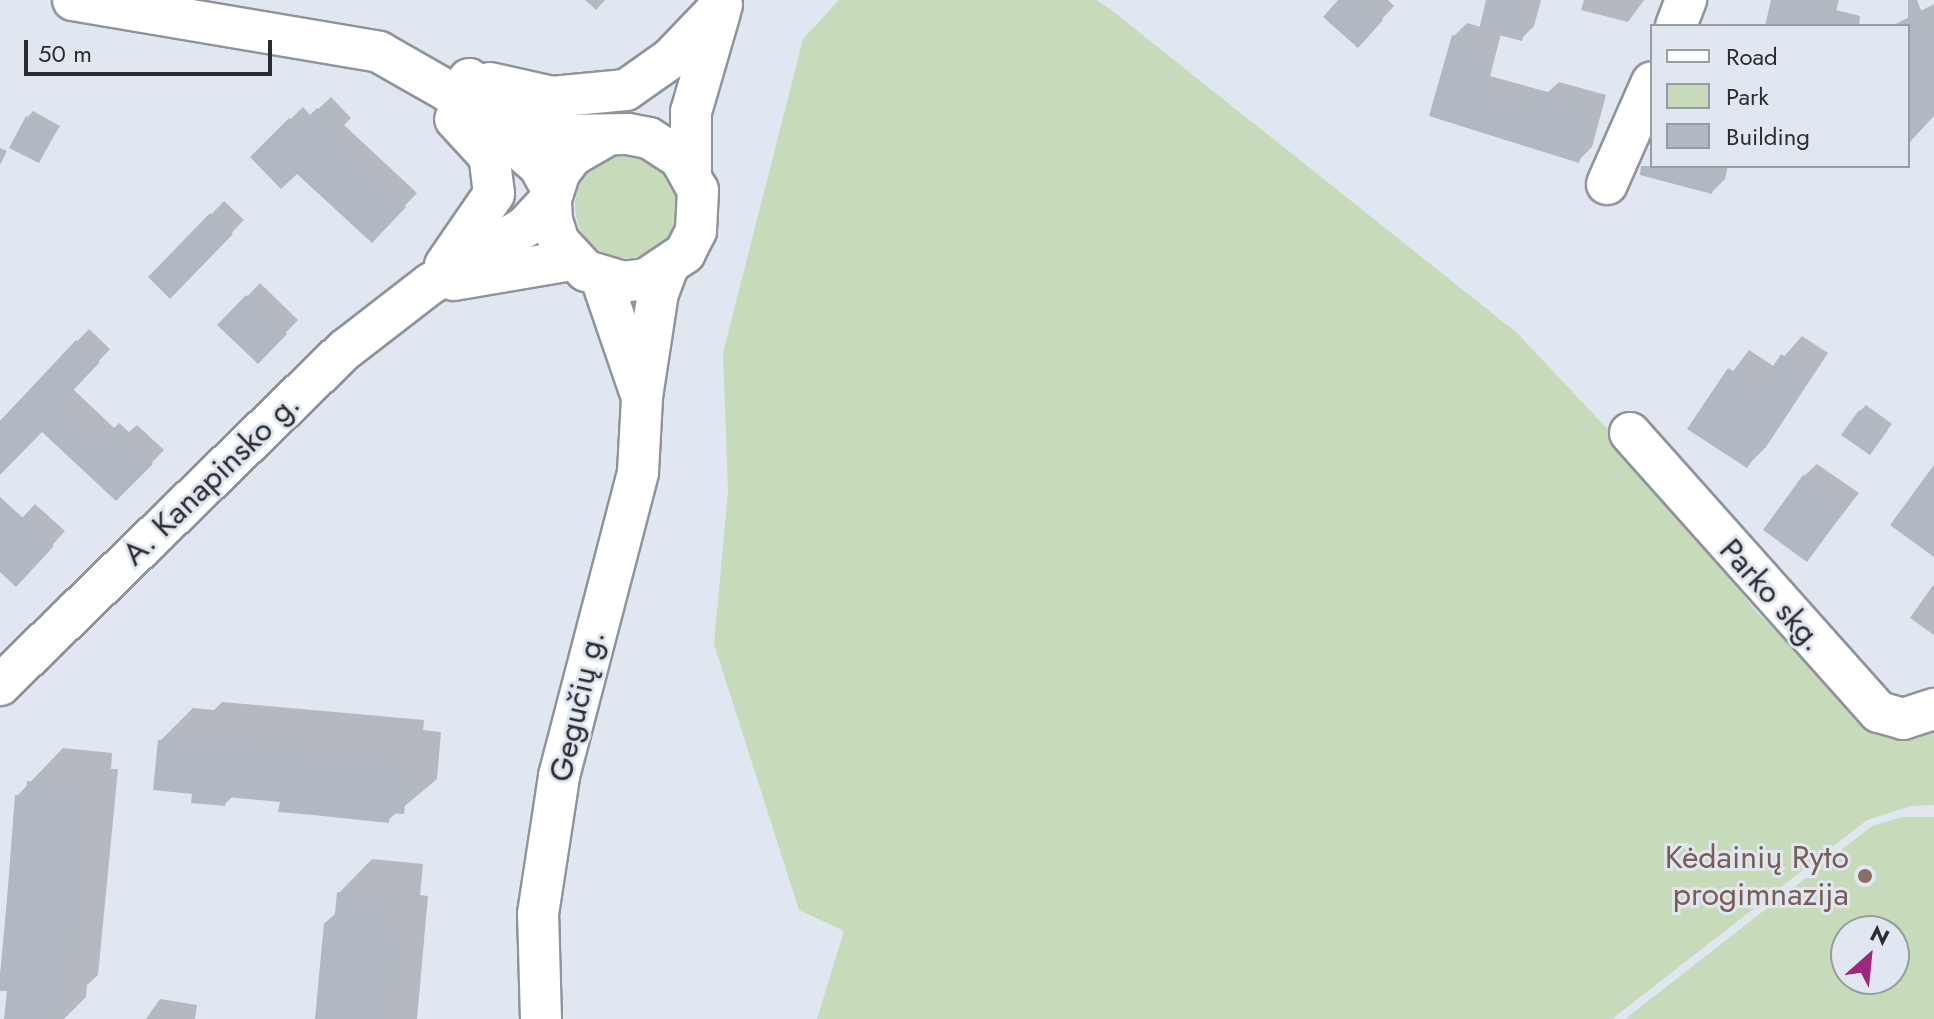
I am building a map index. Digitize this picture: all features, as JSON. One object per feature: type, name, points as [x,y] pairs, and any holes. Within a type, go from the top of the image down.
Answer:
[{"type":"street","points":[[73,0],[379,52],[469,79],[552,97],[626,90],[670,59],[724,2]]},
{"type":"street","points":[[1677,24],[1686,0]]},
{"type":"street","points":[[430,284],[525,227],[552,195],[572,156],[617,135],[664,98],[724,2]]},
{"type":"street","points":[[430,284],[587,269],[623,282],[667,270],[696,231],[700,207],[691,174],[691,112],[724,2]]},
{"type":"street","points":[[379,52],[446,90],[539,166],[552,195],[559,242],[587,269],[642,397]]},
{"type":"street","points":[[379,52],[469,129],[494,170],[494,194],[430,284]]},
{"type":"street","points":[[469,79],[539,125],[570,135],[617,135],[669,148],[691,174]]},
{"type":"street","points":[[1607,184],[1650,87]]},
{"type":"street","name":"Gegučių g.","points":[[541,1019],[538,914],[559,776],[638,472],[642,397],[658,293],[667,270]]},
{"type":"street","name":"A. Kanapinsko g.","points":[[0,685],[346,349],[430,284]]},
{"type":"street","name":"Parko skg.","points":[[1630,433],[1879,712],[1903,719],[1934,709]]},
{"type":"green space","points":[[839,0],[1096,0],[1110,9],[1517,333],[1633,456],[1755,610],[1866,718],[1886,733],[1916,737],[1934,729],[1934,805],[1911,806],[1867,820],[1612,1019],[817,1019],[844,931],[799,910],[714,644],[728,491],[723,353],[803,39]]},
{"type":"green space","points":[[627,154],[647,158],[664,169],[675,186],[679,206],[675,226],[664,243],[647,254],[627,258],[607,254],[590,243],[579,226],[575,206],[579,186],[590,169],[607,158]]},
{"type":"green space","name":"Kėdainių Ryto progimnazija","points":[[1902,817],[1934,817],[1934,1019],[1625,1019],[1872,826]]},
{"type":"building","points":[[1338,0],[1360,0],[1383,20],[1358,48],[1323,17]]},
{"type":"building","points":[[1486,0],[1530,9],[1522,41],[1479,30]]},
{"type":"building","points":[[1771,0],[1795,0],[1860,16],[1859,24],[1765,24]]},
{"type":"building","points":[[1908,0],[1917,0],[1934,44],[1934,116],[1910,142],[1910,24]]},
{"type":"building","points":[[1452,35],[1490,46],[1478,89],[1541,106],[1544,94],[1594,107],[1579,163],[1429,116]]},
{"type":"building","points":[[317,108],[340,132],[333,138],[406,207],[372,243],[297,174],[281,189],[250,157],[289,118],[298,127]]},
{"type":"building","points":[[26,116],[56,132],[39,163],[9,148]]},
{"type":"building","points":[[1641,166],[1719,168],[1712,194],[1640,175]]},
{"type":"building","points":[[210,213],[233,234],[170,299],[148,277]]},
{"type":"building","points":[[246,295],[287,334],[258,364],[217,325]]},
{"type":"building","points":[[76,340],[100,362],[62,402],[101,439],[106,434],[116,443],[123,435],[153,464],[116,501],[42,432],[0,475],[0,421]]},
{"type":"building","points":[[1781,354],[1810,373],[1747,468],[1687,429],[1728,368],[1759,387]]},
{"type":"building","points":[[1859,410],[1888,430],[1870,455],[1841,435]]},
{"type":"building","points":[[1934,465],[1934,557],[1890,525]]},
{"type":"building","points":[[1803,475],[1847,507],[1807,562],[1763,530]]},
{"type":"building","points":[[0,497],[54,546],[16,587],[0,572]]},
{"type":"building","points":[[187,735],[391,753],[390,762],[409,764],[404,814],[390,813],[389,823],[278,812],[280,802],[226,797],[225,806],[191,803],[192,794],[153,790],[158,740],[186,743]]},
{"type":"building","points":[[27,781],[80,786],[78,801],[85,802],[65,1010],[56,1009],[55,1019],[4,1019],[7,991],[0,991],[15,795],[26,796]]},
{"type":"building","points":[[337,892],[391,897],[388,928],[396,928],[388,1019],[315,1019],[324,923],[334,924]]},
{"type":"place","name":"Kėdainių Ryto progimnazija","points":[[1865,876]]}]
